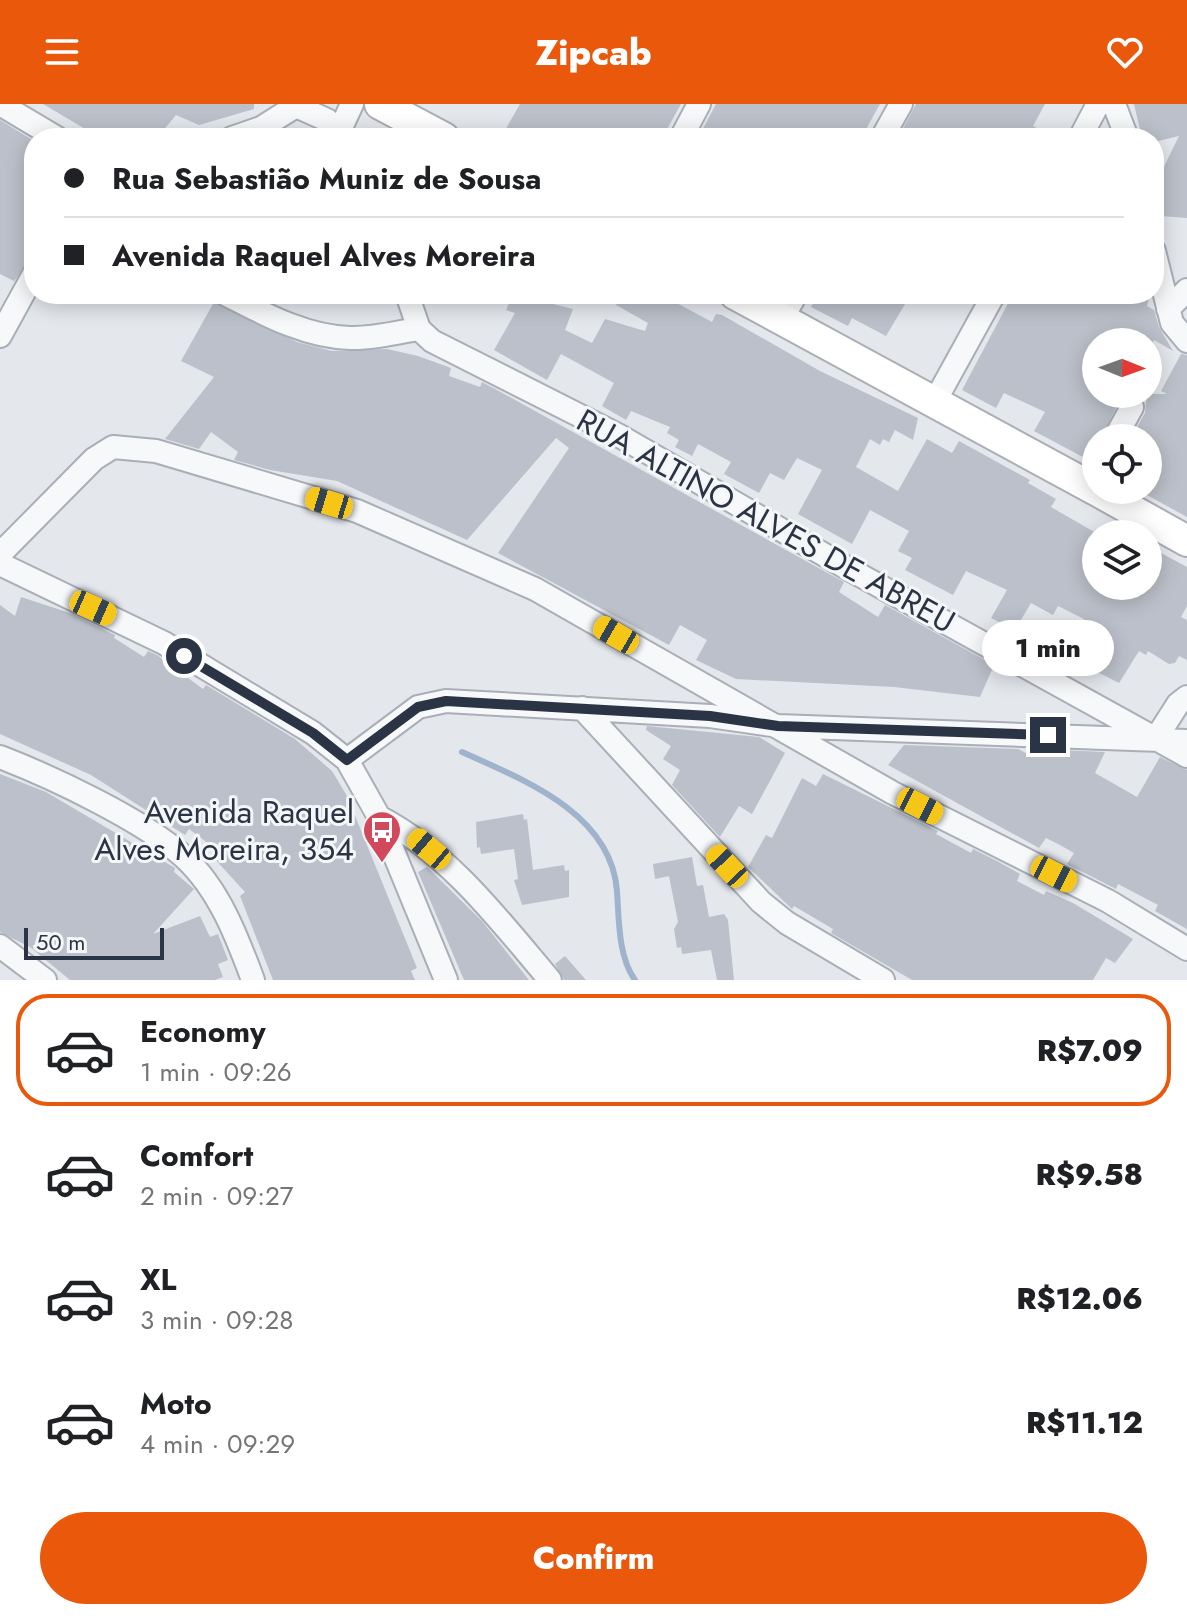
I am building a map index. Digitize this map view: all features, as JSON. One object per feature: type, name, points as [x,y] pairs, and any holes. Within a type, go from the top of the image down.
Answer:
[{"type":"street","points":[[0,104],[40,128]]},
{"type":"street","points":[[344,128],[352,104]]},
{"type":"street","points":[[380,104],[425,128]]},
{"type":"street","points":[[686,128],[699,104]]},
{"type":"street","points":[[888,128],[901,104]]},
{"type":"street","points":[[1085,128],[1098,104]]},
{"type":"street","points":[[1114,104],[1123,128]]},
{"type":"street","points":[[257,128],[275,121],[295,105],[315,113],[334,128]]},
{"type":"street","points":[[0,336],[6,308],[24,286]]},
{"type":"street","points":[[1168,309],[1187,290]]},
{"type":"street","points":[[1164,292],[1172,323],[1187,341]]},
{"type":"street","points":[[245,304],[271,317],[330,337],[354,338],[419,329],[410,304]]},
{"type":"street","points":[[934,403],[988,304]]},
{"type":"street","points":[[789,307],[934,403],[1082,479]]},
{"type":"street","name":"RUA ALTINO ALVES DE ABREU","points":[[419,329],[432,341],[618,435],[1187,756]]},
{"type":"street","points":[[0,554],[94,459],[113,447],[156,451],[357,511],[535,589],[893,793],[1108,901],[1187,949]]},
{"type":"street","points":[[1126,504],[1187,541]]},
{"type":"street","points":[[0,564],[164,643],[313,733],[347,760],[379,817],[446,980]]},
{"type":"street","points":[[1155,740],[1178,704],[1187,697]]},
{"type":"street","points":[[347,760],[418,707],[446,701],[710,716],[778,726],[1187,741]]},
{"type":"street","points":[[582,708],[761,902],[787,923],[883,980]]},
{"type":"street","points":[[0,757],[78,792],[184,857],[214,893],[237,936],[253,980]]},
{"type":"street","points":[[379,817],[415,838],[443,861],[550,980]]},
{"type":"street","points":[[0,946],[45,980]]},
{"type":"building","points":[[43,104],[254,104],[254,109],[199,125],[176,115],[165,128],[84,128]]},
{"type":"building","points":[[520,104],[681,104],[668,128],[506,128]]},
{"type":"building","points":[[716,104],[880,104],[867,128],[703,128]]},
{"type":"building","points":[[916,104],[1045,104],[1033,126],[1036,128],[903,128]]},
{"type":"building","points":[[1134,104],[1187,104],[1187,218],[1164,216],[1164,167],[1179,136],[1164,140],[1164,128],[1140,128]]},
{"type":"building","points":[[0,120],[24,135],[24,268],[14,281],[0,274]]},
{"type":"building","points":[[213,304],[218,304],[297,342],[332,351],[387,349],[451,368],[449,376],[480,387],[482,382],[844,582],[839,592],[878,617],[885,605],[994,665],[980,697],[894,687],[736,679],[696,660],[707,640],[680,625],[669,645],[498,553],[569,448],[556,438],[467,540],[337,481],[270,470],[234,460],[238,452],[211,432],[199,449],[165,439],[214,377],[181,361]]},
{"type":"building","points":[[509,304],[553,304],[573,309],[565,330],[592,343],[605,319],[645,331],[648,323],[616,304],[679,304],[712,322],[716,314],[722,315],[820,371],[918,418],[913,440],[895,430],[889,442],[883,439],[880,445],[870,439],[856,467],[898,491],[927,439],[952,453],[959,441],[1030,480],[1028,483],[1056,499],[1051,507],[1082,525],[1082,600],[1162,600],[1162,554],[1187,567],[1187,606],[1181,617],[1187,620],[1187,660],[1179,656],[1175,663],[1169,664],[1148,651],[1146,655],[1139,651],[1119,683],[1064,655],[1084,619],[1058,606],[1053,615],[1031,603],[1015,630],[991,618],[1007,590],[966,571],[953,595],[905,570],[912,558],[898,551],[909,531],[870,510],[852,544],[798,514],[822,470],[797,458],[784,480],[770,473],[759,493],[724,474],[731,462],[698,444],[692,456],[675,447],[679,440],[667,433],[670,427],[631,411],[626,420],[602,406],[614,383],[561,354],[547,380],[494,350],[515,313],[506,310]]},
{"type":"building","points":[[812,304],[905,304],[886,336],[852,318],[848,326],[811,307]]},
{"type":"building","points":[[1008,304],[1148,304],[1154,310],[1160,328],[1082,328],[1082,408],[1116,408],[1108,424],[1082,424],[1082,457],[1034,431],[1045,412],[1004,393],[996,408],[962,390]]},
{"type":"building","points":[[1162,332],[1173,351],[1162,345]]},
{"type":"building","points":[[1181,354],[1187,355],[1187,517],[1162,503],[1162,424],[1139,424],[1146,408],[1162,408],[1162,394],[1167,394],[1162,389]]},
{"type":"building","points":[[21,597],[73,614],[115,635],[114,638],[144,657],[148,651],[157,655],[203,689],[206,685],[295,739],[332,771],[347,796],[417,968],[411,971],[415,980],[273,980],[240,896],[245,892],[212,856],[217,850],[189,829],[185,835],[91,775],[0,734],[0,605],[15,616]]},
{"type":"building","points":[[647,726],[759,737],[785,753],[752,814],[739,806],[720,837],[672,785],[680,770],[663,759],[671,746],[646,730]]},
{"type":"building","points":[[904,745],[1018,749],[1032,756],[1035,749],[1105,752],[1095,773],[1137,797],[1160,757],[1187,770],[1187,929],[1155,911],[1158,905],[1118,884],[1116,889],[1067,864],[1074,853],[1060,845],[1046,838],[1039,848],[888,765]]},
{"type":"building","points":[[0,774],[46,792],[175,868],[174,872],[194,889],[153,934],[200,916],[210,937],[218,934],[228,960],[218,964],[223,977],[215,980],[70,980],[30,947],[0,932]]},
{"type":"building","points":[[823,774],[938,831],[936,834],[971,853],[973,849],[997,861],[1020,874],[1017,881],[1044,895],[1046,891],[1073,903],[1133,939],[1115,963],[1106,958],[1093,980],[912,980],[831,933],[833,929],[794,906],[792,909],[748,867],[766,835],[772,838],[802,778],[816,786]]},
{"type":"building","points":[[523,814],[524,820],[527,819],[533,870],[564,865],[565,871],[569,870],[569,897],[522,905],[514,880],[518,879],[514,849],[481,854],[480,847],[477,848],[476,822]]},
{"type":"building","points":[[692,857],[697,886],[703,885],[709,917],[724,914],[728,920],[734,980],[717,980],[711,950],[682,954],[681,947],[677,948],[674,929],[678,922],[669,876],[655,879],[653,864]]},
{"type":"building","points":[[427,867],[482,921],[529,980],[464,980],[418,872]]},
{"type":"building","points":[[565,956],[586,980],[564,980],[555,964]]},
{"type":"waterway","points":[[462,752],[537,788],[582,820],[599,840],[611,864],[617,891],[622,949],[635,980]]},
{"type":"place","name":"Avenida Raquel Alves Moreira, 354","points":[[382,864]]},
{"type":"route","points":[[184,656],[313,733],[347,760],[418,707],[446,701],[710,716],[778,726],[1048,735]]}]
